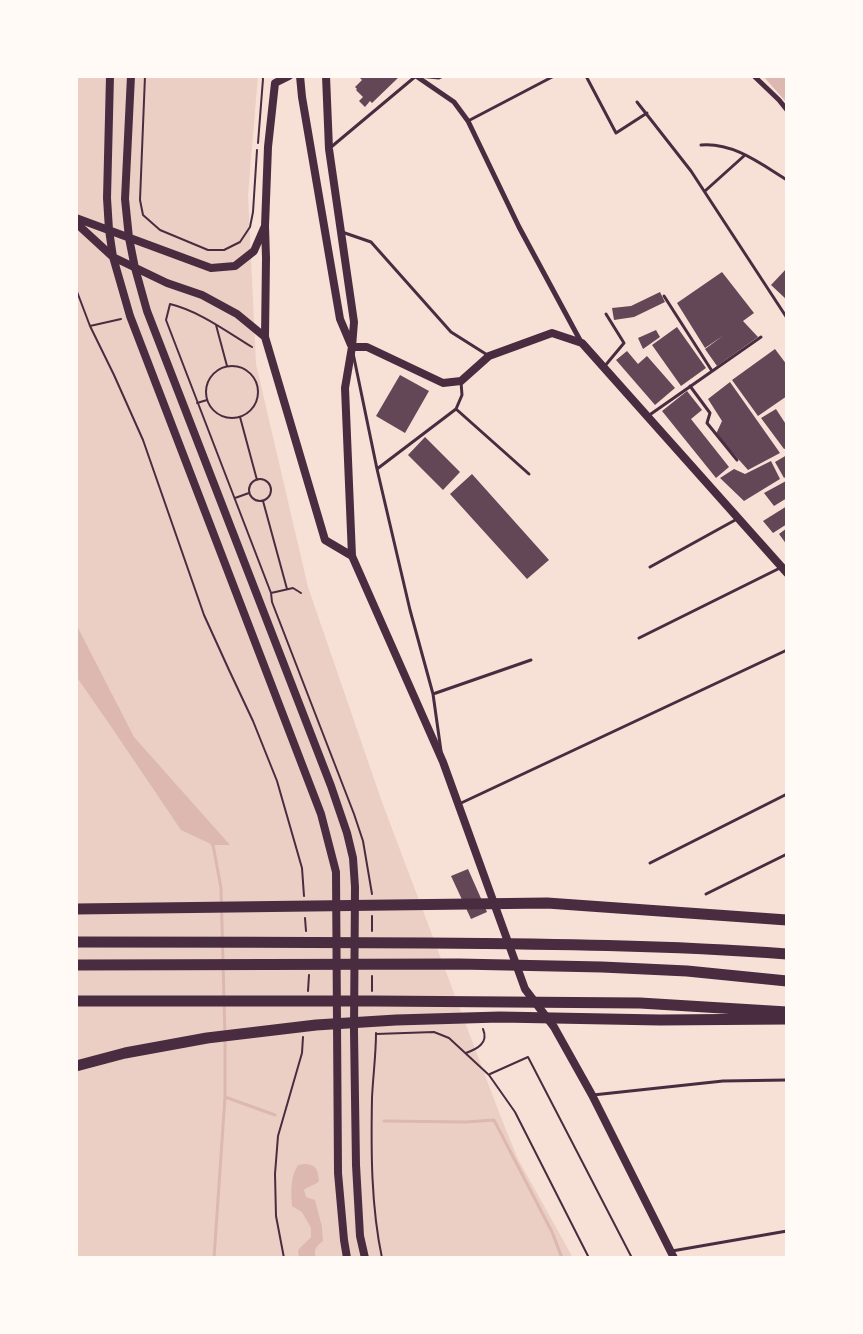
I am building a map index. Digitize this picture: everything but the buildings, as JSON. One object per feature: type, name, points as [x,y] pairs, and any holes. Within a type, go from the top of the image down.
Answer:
[{"type":"highway","points":[[76,903],[160,908]]},
{"type":"highway","points":[[76,909],[547,903],[787,920]]},
{"type":"highway","points":[[76,942],[550,944],[686,948],[787,954]]},
{"type":"highway","points":[[76,964],[459,964],[602,967],[687,971],[787,982]]},
{"type":"highway","points":[[76,1001],[640,1003],[787,1012]]},
{"type":"highway","points":[[76,1066],[125,1053],[207,1038],[316,1025],[386,1020],[500,1017],[660,1020],[787,1019]]},
{"type":"street","points":[[110,76],[107,198],[113,257],[130,316],[321,814],[336,872],[338,1173],[347,1258]]},
{"type":"street","points":[[131,76],[125,199],[129,238],[147,311],[327,777],[347,833],[353,858],[355,887],[354,1031],[356,1165],[360,1236],[365,1258]]},
{"type":"street","points":[[288,76],[277,80],[268,147],[265,226],[266,337],[326,540],[352,556]]},
{"type":"street","points":[[300,76],[340,319],[352,347]]},
{"type":"street","points":[[326,76],[329,149],[354,322],[345,388],[352,556],[443,762],[525,989],[554,1027],[592,1095],[672,1254]]},
{"type":"street","points":[[417,76],[454,102],[468,121],[519,227],[582,343],[784,570]]},
{"type":"street","points":[[754,76],[780,100],[787,110]]},
{"type":"street","points":[[76,218],[211,268],[234,266],[254,251],[265,226]]},
{"type":"street","points":[[76,223],[113,257],[167,284],[202,295],[237,314],[266,337]]},
{"type":"street","points":[[352,347],[367,347],[443,383],[461,381],[489,356],[552,333],[582,343]]},
{"type":"lane","points":[[329,149],[417,76],[439,78],[444,76]]},
{"type":"lane","points":[[468,121],[554,76]]},
{"type":"lane","points":[[586,76],[616,133],[646,113]]},
{"type":"lane","points":[[637,102],[691,172],[787,318]]},
{"type":"lane","points":[[701,145],[710,144],[730,148],[787,180]]},
{"type":"lane","points":[[704,192],[745,155]]},
{"type":"lane","points":[[342,232],[371,242],[450,332],[489,356]]},
{"type":"lane","points":[[664,296],[712,371]]},
{"type":"lane","points":[[603,367],[624,343],[606,314]]},
{"type":"lane","points":[[647,417],[761,337]]},
{"type":"lane","points":[[352,347],[377,469],[410,610],[434,694],[443,762]]},
{"type":"lane","points":[[377,469],[456,409],[462,395],[461,381]]},
{"type":"lane","points":[[690,386],[710,413],[707,423],[737,460]]},
{"type":"lane","points":[[456,409],[529,474]]},
{"type":"lane","points":[[650,567],[738,518]]},
{"type":"lane","points":[[640,638],[784,570]]},
{"type":"lane","points":[[458,804],[787,650]]},
{"type":"lane","points":[[434,694],[531,660]]},
{"type":"lane","points":[[650,863],[787,794]]},
{"type":"lane","points":[[706,894],[787,854]]},
{"type":"lane","points":[[592,1095],[723,1081],[787,1080]]},
{"type":"lane","points":[[672,1254],[787,1231]]},
{"type":"path","points":[[145,76],[140,200],[143,215],[160,230],[208,250],[224,250],[240,242],[250,227],[253,212],[262,76]]},
{"type":"path","points":[[76,289],[90,326],[143,440],[204,615],[253,721],[277,781],[302,868],[304,896]]},
{"type":"path","points":[[252,347],[182,307],[170,304],[166,320],[363,840],[372,900]]},
{"type":"path","points":[[90,326],[121,319]]},
{"type":"path","points":[[216,325],[227,366]]},
{"type":"path","points":[[227,366],[241,367],[256,382],[258,396],[252,409],[240,416],[233,418],[220,415],[210,406],[207,400],[206,387],[211,376],[216,371],[227,366]]},
{"type":"path","points":[[197,403],[207,400]]},
{"type":"path","points":[[240,416],[257,480]]},
{"type":"path","points":[[257,480],[266,481],[271,488],[270,496],[263,501],[254,500],[249,493],[250,485],[257,480]]},
{"type":"path","points":[[234,498],[249,493]]},
{"type":"path","points":[[263,501],[287,589]]},
{"type":"path","points":[[271,593],[293,588],[301,593]]},
{"type":"path","points":[[372,910],[372,938]]},
{"type":"path","points":[[305,914],[306,933]]},
{"type":"path","points":[[307,997],[308,970]]},
{"type":"path","points":[[372,976],[372,995]]},
{"type":"path","points":[[466,1053],[478,1048],[483,1041],[485,1034],[482,1026]]},
{"type":"path","points":[[375,1028],[372,1098],[373,1174],[375,1211],[382,1258]]},
{"type":"path","points":[[284,1258],[276,1216],[275,1174],[278,1136],[302,1053],[303,1030]]},
{"type":"path","points":[[376,1034],[434,1032],[449,1038],[489,1075],[515,1112],[590,1258]]},
{"type":"path","points":[[489,1075],[528,1058],[632,1258]]},
{"type":"shaded area","points":[[76,76],[258,76],[248,195],[256,364],[308,587],[382,802],[500,1115],[518,1159],[573,1258],[76,1258]]},
{"type":"shaded area","points":[[763,76],[787,76],[787,103]]},
{"type":"shaded area","points":[[76,620],[77,626],[134,737],[230,845],[213,845],[181,830],[76,676]]},
{"type":"shaded area","points":[[305,1164],[314,1167],[319,1177],[319,1181],[304,1190],[306,1197],[315,1200],[322,1227],[323,1241],[316,1248],[316,1258],[299,1258],[298,1250],[311,1237],[311,1228],[302,1212],[292,1206],[292,1180],[298,1165]]},
{"type":"waterway","points":[[211,843],[213,845],[221,888],[224,998]]},
{"type":"waterway","points":[[224,1004],[225,1033]]},
{"type":"waterway","points":[[214,1258],[225,1097],[225,1039]]},
{"type":"waterway","points":[[225,1097],[275,1115]]},
{"type":"waterway","points":[[384,1121],[466,1122],[494,1120],[552,1232],[562,1258]]}]
